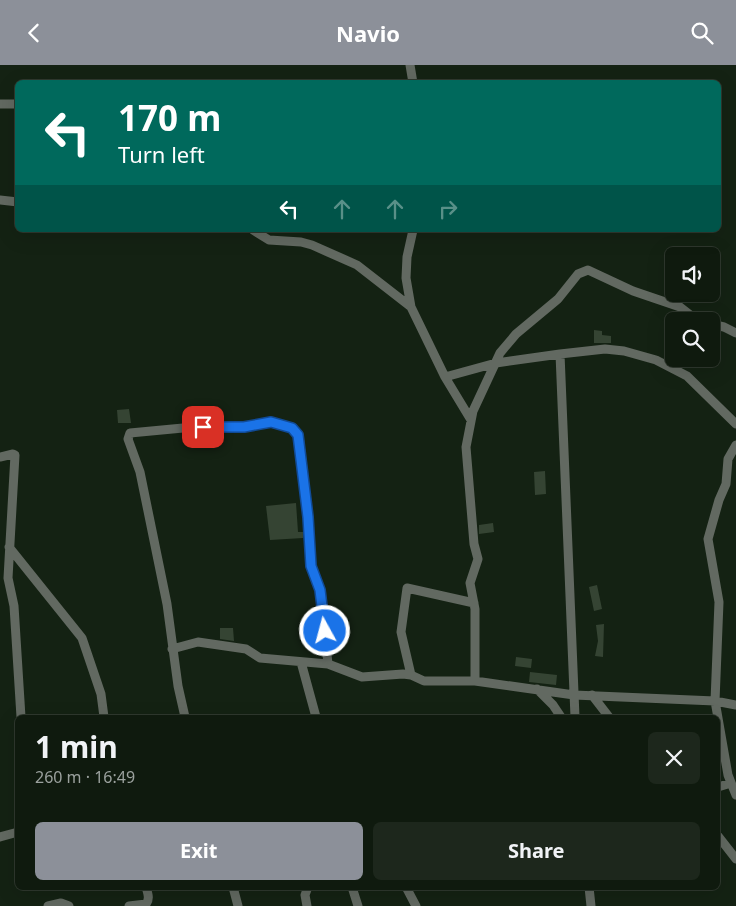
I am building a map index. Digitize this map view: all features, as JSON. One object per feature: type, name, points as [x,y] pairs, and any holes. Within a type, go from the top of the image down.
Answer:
[{"type":"street","points":[[410,65],[412,80]]},
{"type":"street","points":[[0,104],[15,104]]},
{"type":"street","points":[[0,200],[15,202]]},
{"type":"street","points":[[256,232],[269,240],[302,242],[312,245],[357,265],[413,311]]},
{"type":"street","points":[[413,232],[407,257],[406,278],[413,311],[445,377],[471,420]]},
{"type":"street","points":[[475,681],[474,603],[470,579],[478,559],[474,544],[466,447],[473,411],[500,353],[516,334],[558,299],[578,274],[588,270],[634,291],[680,307],[686,312]]},
{"type":"street","points":[[720,326],[736,333]]},
{"type":"street","points":[[445,377],[496,363],[605,349],[624,351],[656,360],[687,376],[736,424]]},
{"type":"street","points":[[560,354],[575,715]]},
{"type":"street","points":[[185,715],[172,649],[167,604],[140,472],[128,435],[130,433],[174,429],[244,427],[271,422],[292,428],[298,435],[308,517],[311,566],[320,590],[328,664]]},
{"type":"street","points":[[718,715],[715,701],[719,602],[708,539],[719,500],[726,484],[728,459],[736,445]]},
{"type":"street","points":[[0,457],[15,455],[8,587],[14,606],[21,715]]},
{"type":"street","points":[[9,547],[82,638],[101,694],[104,715]]},
{"type":"street","points":[[411,675],[401,633],[407,588],[474,603]]},
{"type":"street","points":[[172,649],[201,642],[246,649],[264,659],[328,664],[362,677],[411,675],[424,681],[475,681],[537,688],[574,695],[715,701],[736,705]]},
{"type":"street","points":[[301,662],[315,715]]},
{"type":"street","points":[[537,688],[560,715]]},
{"type":"street","points":[[592,695],[607,715]]},
{"type":"street","points":[[720,725],[736,795]]},
{"type":"street","points":[[720,786],[732,783]]},
{"type":"street","points":[[0,837],[15,833]]},
{"type":"street","points":[[720,839],[736,859]]},
{"type":"street","points":[[129,906],[146,904],[149,901],[147,890]]},
{"type":"street","points":[[233,890],[238,906]]},
{"type":"street","points":[[307,890],[305,895],[307,906]]},
{"type":"street","points":[[353,890],[358,906]]},
{"type":"street","points":[[408,890],[416,906]]},
{"type":"street","points":[[590,890],[591,906]]},
{"type":"street","points":[[48,906],[61,903],[69,906]]},
{"type":"building","points":[[594,330],[602,331],[602,335],[611,336],[611,343],[594,343]]},
{"type":"building","points":[[129,409],[131,423],[118,423],[117,410]]},
{"type":"building","points":[[545,471],[546,494],[535,495],[534,472]]},
{"type":"building","points":[[296,503],[298,532],[303,532],[303,538],[270,540],[266,506]]},
{"type":"building","points":[[493,523],[494,532],[479,534],[479,525]]},
{"type":"building","points":[[597,585],[602,609],[594,611],[589,587]]},
{"type":"building","points":[[604,624],[603,657],[595,656],[598,641],[596,625]]},
{"type":"building","points":[[220,628],[233,628],[234,641],[220,639]]},
{"type":"building","points":[[516,657],[532,659],[531,668],[515,666]]},
{"type":"building","points":[[530,672],[557,675],[556,685],[529,682]]},
{"type":"route","points":[[203,427],[244,427],[271,422],[296,431],[308,517],[311,566],[320,590],[325,631]]}]
